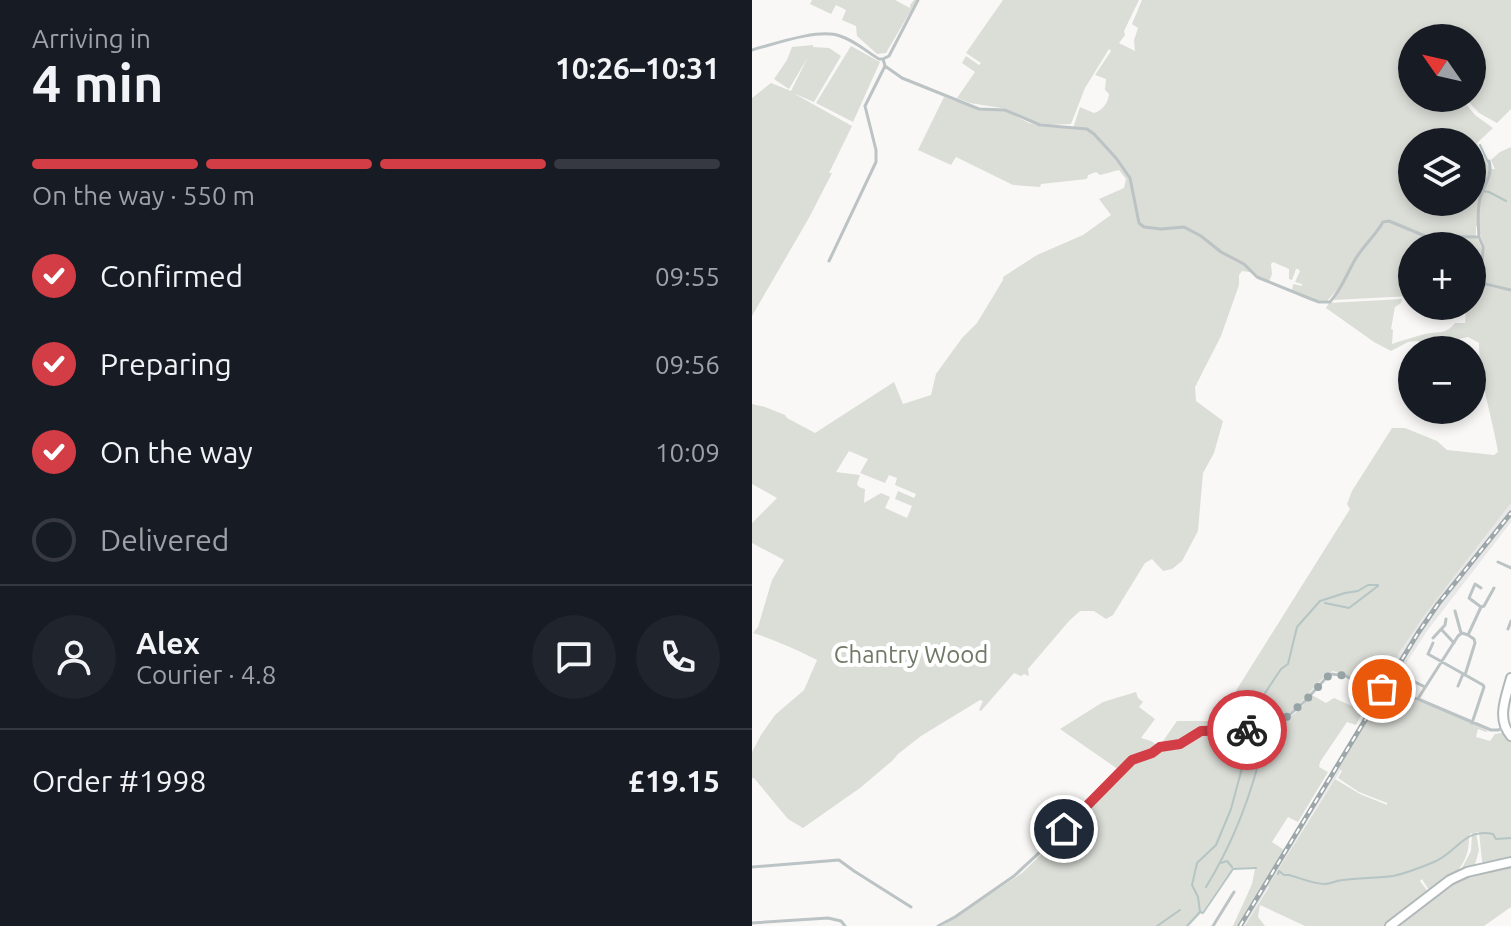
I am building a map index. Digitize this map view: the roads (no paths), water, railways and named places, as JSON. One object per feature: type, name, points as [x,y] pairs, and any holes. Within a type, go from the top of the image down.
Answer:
[{"type":"main road","points":[[1511,678],[1502,713],[1504,728],[1511,736]]},
{"type":"main road","points":[[1390,926],[1450,880],[1467,872],[1511,862]]},
{"type":"street","points":[[752,50],[790,39],[829,33],[840,35],[883,59],[889,56],[918,0]]},
{"type":"street","points":[[883,59],[885,66],[902,78],[979,109],[1005,110],[1040,125],[1087,129],[1116,158],[1130,178],[1139,223],[1144,227],[1184,227],[1244,264],[1257,277],[1319,302],[1327,303],[1335,297],[1357,257],[1383,222],[1389,221],[1415,232]]},
{"type":"street","points":[[829,261],[876,162],[865,106],[885,66]]},
{"type":"street","points":[[1478,232],[1477,219],[1491,169],[1489,161]]},
{"type":"street","points":[[1486,284],[1511,290]]},
{"type":"street","points":[[1498,562],[1511,568]]},
{"type":"street","points":[[1469,581],[1481,588]]},
{"type":"street","points":[[1474,585],[1469,598],[1481,607]]},
{"type":"street","points":[[1468,635],[1494,588]]},
{"type":"street","points":[[1455,611],[1461,633]]},
{"type":"street","points":[[1446,619],[1428,654],[1484,686],[1472,723]]},
{"type":"street","points":[[1508,629],[1511,621]]},
{"type":"street","points":[[1441,629],[1454,643]]},
{"type":"street","points":[[1458,686],[1475,643],[1474,639],[1461,633]]},
{"type":"street","points":[[1418,699],[1461,633]]},
{"type":"street","points":[[938,926],[1014,876],[1080,815],[1132,760],[1160,747],[1180,744],[1201,731],[1248,730],[1279,724],[1332,674],[1346,676],[1363,686],[1400,697],[1418,699],[1491,730],[1504,728]]},
{"type":"street","points":[[1411,680],[1425,687]]},
{"type":"street","points":[[752,867],[839,860],[911,907]]},
{"type":"street","points":[[1213,926],[1234,892]]},
{"type":"street","points":[[752,923],[835,918],[845,926]]},
{"type":"waterway","points":[[1486,158],[1488,162]]},
{"type":"waterway","points":[[1486,192],[1506,201]]},
{"type":"waterway","points":[[1200,912],[1192,885],[1197,863],[1216,845],[1231,809],[1245,757],[1249,717],[1281,669],[1288,664],[1297,627],[1320,601],[1358,591],[1368,585],[1378,585]]},
{"type":"waterway","points":[[1325,603],[1349,608],[1378,586]]},
{"type":"waterway","points":[[1206,887],[1236,828],[1258,765]]},
{"type":"waterway","points":[[1278,874],[1279,871],[1284,875],[1325,884],[1393,876],[1442,858],[1474,834],[1493,834],[1496,839],[1511,838]]},
{"type":"waterway","points":[[1221,863],[1227,861],[1232,867]]},
{"type":"waterway","points":[[1187,926],[1200,912],[1203,913],[1233,869],[1256,868]]},
{"type":"waterway","points":[[1157,926],[1180,910]]},
{"type":"railway","points":[[1240,926],[1418,633],[1511,513]]},
{"type":"park label","name":"Chantry Wood","points":[[911,655]]}]
